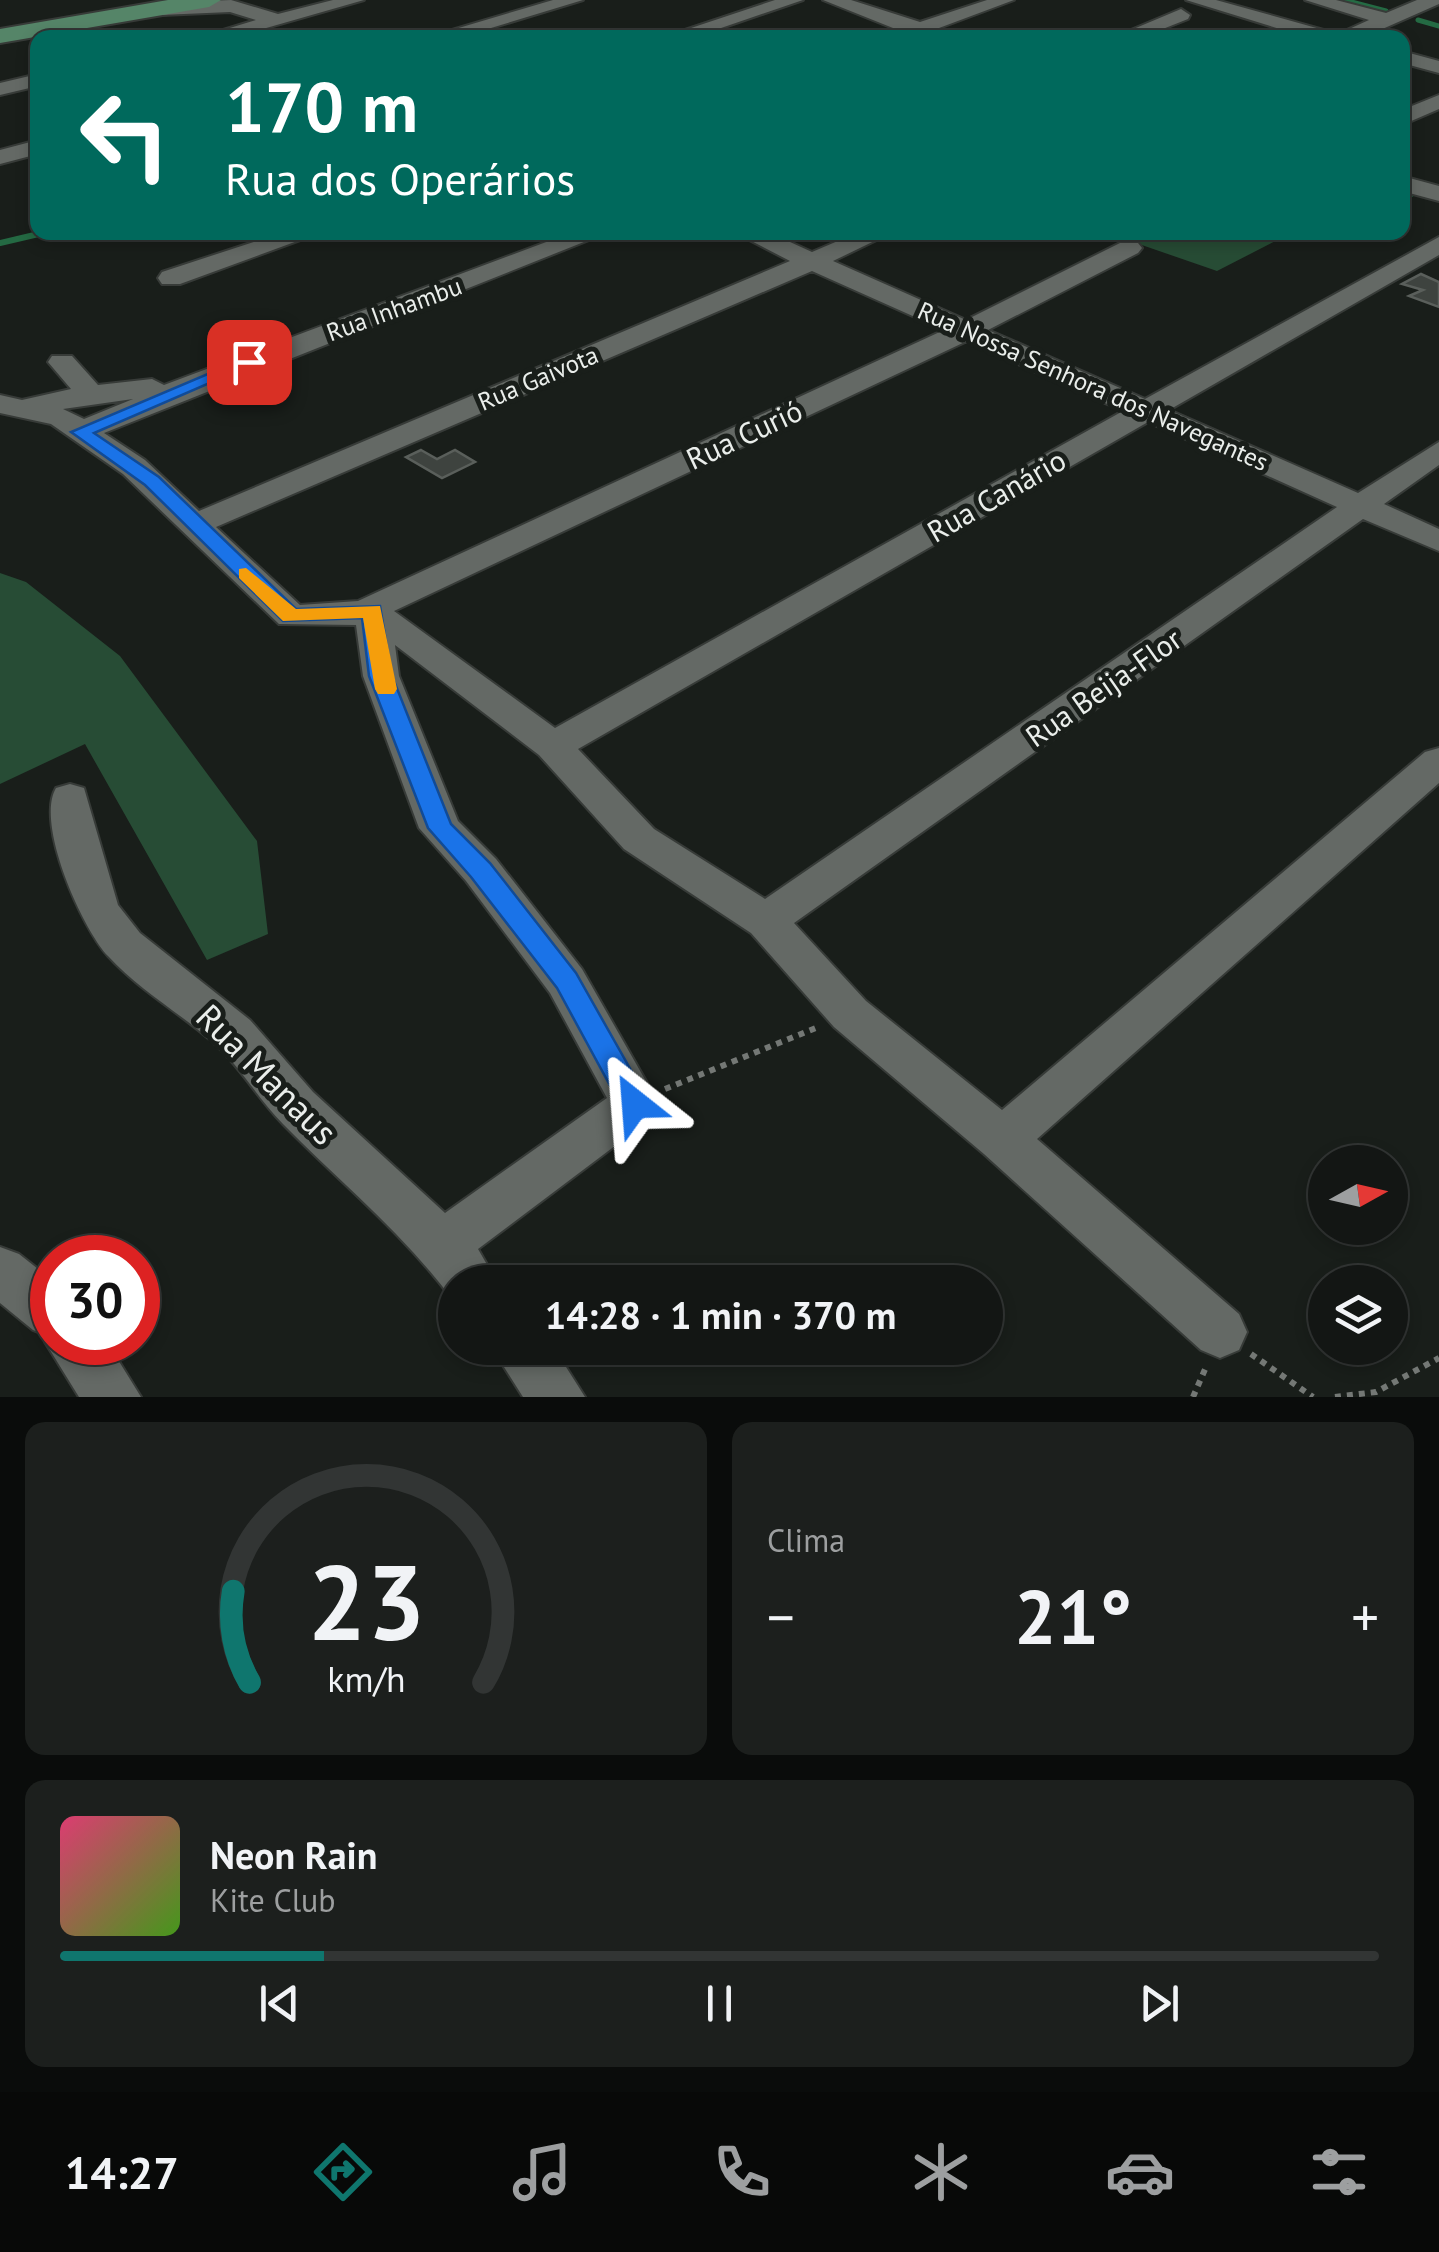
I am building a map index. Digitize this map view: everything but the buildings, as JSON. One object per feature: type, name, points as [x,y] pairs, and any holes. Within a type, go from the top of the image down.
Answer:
[{"type":"main road","points":[[0,24],[209,0]]},
{"type":"main road","points":[[0,36],[148,5]]},
{"type":"street","points":[[248,0],[253,9],[298,30]]},
{"type":"street","points":[[237,30],[355,0]]},
{"type":"street","points":[[463,30],[574,0]]},
{"type":"street","points":[[696,30],[794,0]]},
{"type":"street","points":[[832,0],[927,30]]},
{"type":"street","points":[[916,30],[1005,0]]},
{"type":"street","points":[[1314,0],[1387,20]]},
{"type":"street","points":[[1363,30],[1433,0]]},
{"type":"street","points":[[148,5],[231,6],[276,20]]},
{"type":"street","points":[[1138,30],[1188,7],[1295,30]]},
{"type":"street","points":[[1410,59],[1439,67]]},
{"type":"street","points":[[0,90],[30,82]]},
{"type":"street","points":[[1410,115],[1439,101]]},
{"type":"street","points":[[0,157],[30,149]]},
{"type":"street","points":[[1410,185],[1439,194]]},
{"type":"street","points":[[172,278],[286,240]]},
{"type":"street","name":"Rua Inhambu","points":[[85,413],[180,388],[576,240]]},
{"type":"street","name":"Rua Nossa Senhora dos Navegantes","points":[[764,240],[1439,541]]},
{"type":"street","name":"Rua Gaivota","points":[[195,524],[861,240]]},
{"type":"street","name":"Rua Canário","points":[[553,746],[1439,245]]},
{"type":"street","name":"Rua Curió","points":[[364,613],[967,330],[1129,248]]},
{"type":"street","points":[[62,362],[85,413],[290,616],[364,613],[553,746],[639,839],[766,922],[850,1014],[1002,1139],[1220,1332]]},
{"type":"street","points":[[14,406],[61,417],[85,413]]},
{"type":"street","name":"Rua Beija-Flor","points":[[766,922],[1439,451]]},
{"type":"street","points":[[364,613],[380,676],[440,828],[480,870],[566,981],[635,1104],[443,1246]]},
{"type":"street","points":[[1002,1139],[1439,762]]},
{"type":"street","name":"Rua Manaus","points":[[70,798],[76,839],[98,911],[124,945],[234,1033],[296,1106],[443,1246],[458,1265]]},
{"type":"street","points":[[0,1271],[30,1295]]},
{"type":"street","points":[[90,1365],[113,1397]]},
{"type":"street","points":[[533,1365],[558,1397]]},
{"type":"path","points":[[635,1104],[709,1068],[850,1014]]},
{"type":"path","points":[[1335,1397],[1376,1392],[1439,1358]]},
{"type":"green space","points":[[1127,240],[1277,240],[1217,271]]},
{"type":"green space","points":[[0,573],[26,582],[120,656],[257,841],[268,934],[207,960],[85,744],[0,784]]},
{"type":"waterway","points":[[1344,0],[1386,11]]},
{"type":"waterway","points":[[1418,20],[1439,26]]},
{"type":"waterway","points":[[0,243],[30,236]]},
{"type":"slow traffic","points":[[246,574],[290,616],[356,615],[372,611],[380,676],[386,689]]},
{"type":"route","points":[[249,362],[80,432],[152,481],[290,616],[356,615],[372,611],[380,676],[440,828],[480,870],[566,981],[635,1104]]}]
